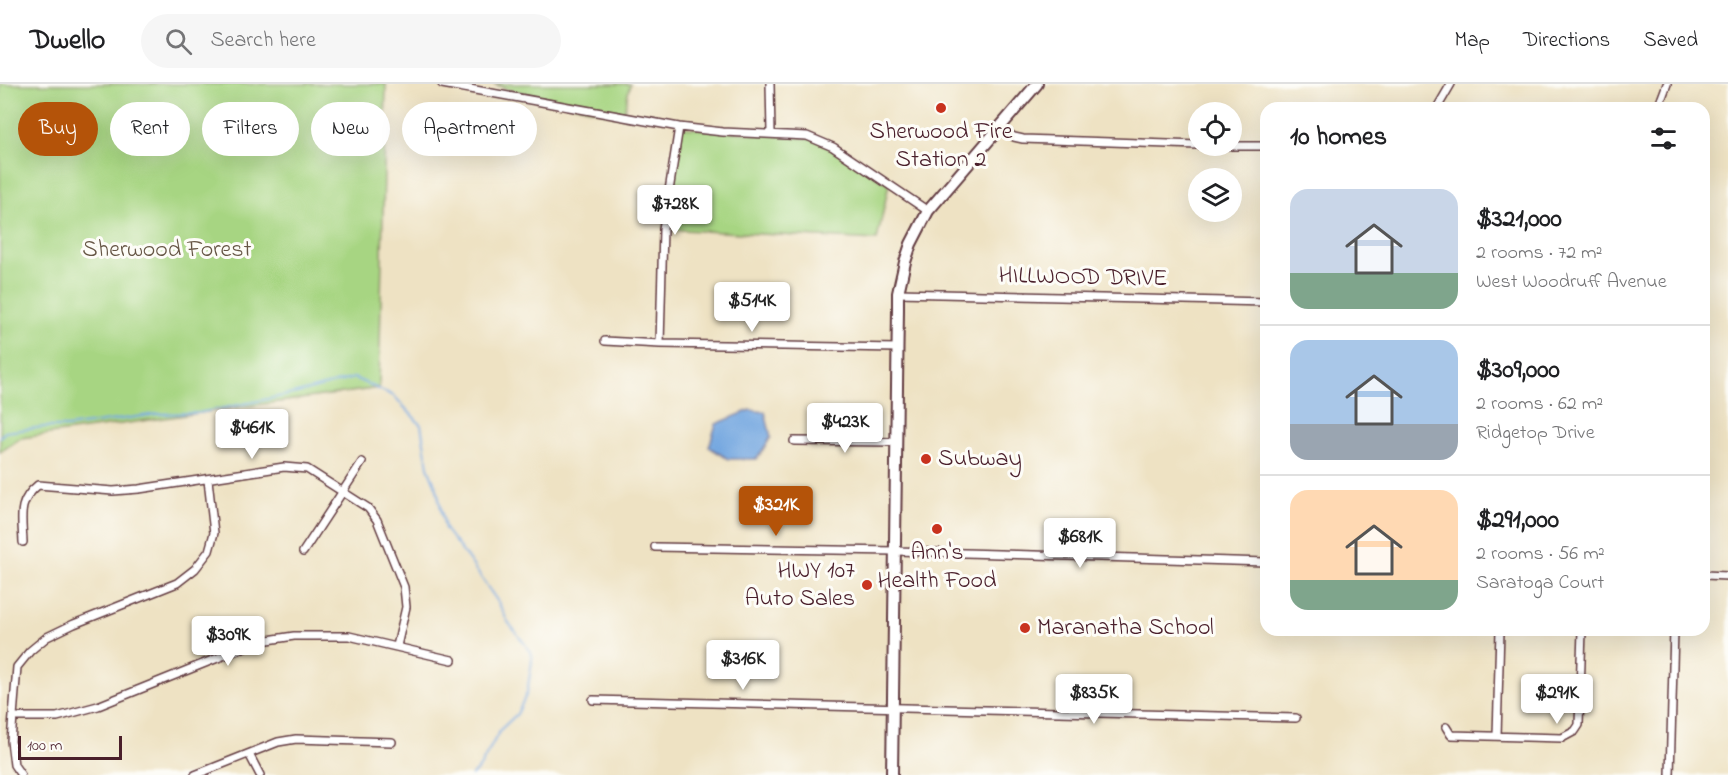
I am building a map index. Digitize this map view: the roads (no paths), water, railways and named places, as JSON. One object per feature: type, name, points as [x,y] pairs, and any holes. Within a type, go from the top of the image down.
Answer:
[{"type":"main road","points":[[892,775],[898,293],[911,244],[928,211],[1037,84]]},
{"type":"street","points":[[442,84],[679,127],[723,132],[807,136],[833,147],[928,211]]},
{"type":"street","points":[[770,84],[771,133]]},
{"type":"street","points":[[1440,102],[1451,84]]},
{"type":"street","points":[[1660,102],[1667,84]]},
{"type":"street","points":[[660,344],[663,229],[679,127]]},
{"type":"street","points":[[1000,127],[1023,140],[1188,145]]},
{"type":"street","points":[[1242,146],[1260,146]]},
{"type":"street","name":"HILLWOOD DRIVE","points":[[898,293],[1260,302]]},
{"type":"street","points":[[605,341],[897,348]]},
{"type":"street","points":[[794,441],[897,442]]},
{"type":"street","points":[[303,552],[362,462]]},
{"type":"street","points":[[23,542],[23,502],[38,486],[139,489],[284,467],[307,469],[368,508],[377,520],[404,587],[406,607],[397,646]]},
{"type":"street","points":[[21,775],[15,765],[12,741],[16,667],[47,637],[177,583],[195,569],[209,551],[214,533],[208,480]]},
{"type":"street","points":[[655,547],[1260,562]]},
{"type":"street","points":[[1710,575],[1728,576]]},
{"type":"street","points":[[13,717],[57,717],[74,714],[240,649],[268,640],[294,636],[349,636],[452,660]]},
{"type":"street","points":[[1497,736],[1500,636]]},
{"type":"street","points":[[1446,727],[1451,735],[1562,738],[1575,731],[1579,725],[1582,636]]},
{"type":"street","points":[[1670,775],[1674,636]]},
{"type":"street","points":[[593,700],[1296,718]]},
{"type":"street","points":[[195,775],[278,742],[296,739],[392,742]]},
{"type":"street","points":[[249,754],[260,775]]},
{"type":"water","points":[[750,410],[765,412],[771,437],[757,459],[728,459],[709,447],[716,424]]},
{"type":"waterway","points":[[0,437],[5,432],[44,427],[67,427],[157,414],[199,413],[297,393],[354,378],[394,396],[421,425],[428,467],[437,489],[445,529],[469,560],[498,602],[508,622],[531,652],[532,661],[527,693],[517,714],[500,730],[480,767],[472,775]]},
{"type":"place","name":"Sherwood Fire Station 2","points":[[941,108]]},
{"type":"place","name":"Subway","points":[[926,459]]},
{"type":"place","name":"Ann's Health Food","points":[[937,529]]},
{"type":"place","name":"HWY 107 Auto Sales","points":[[867,585]]},
{"type":"place","name":"Maranatha School","points":[[1025,628]]},
{"type":"park label","name":"Sherwood Forest","points":[[167,250]]}]
